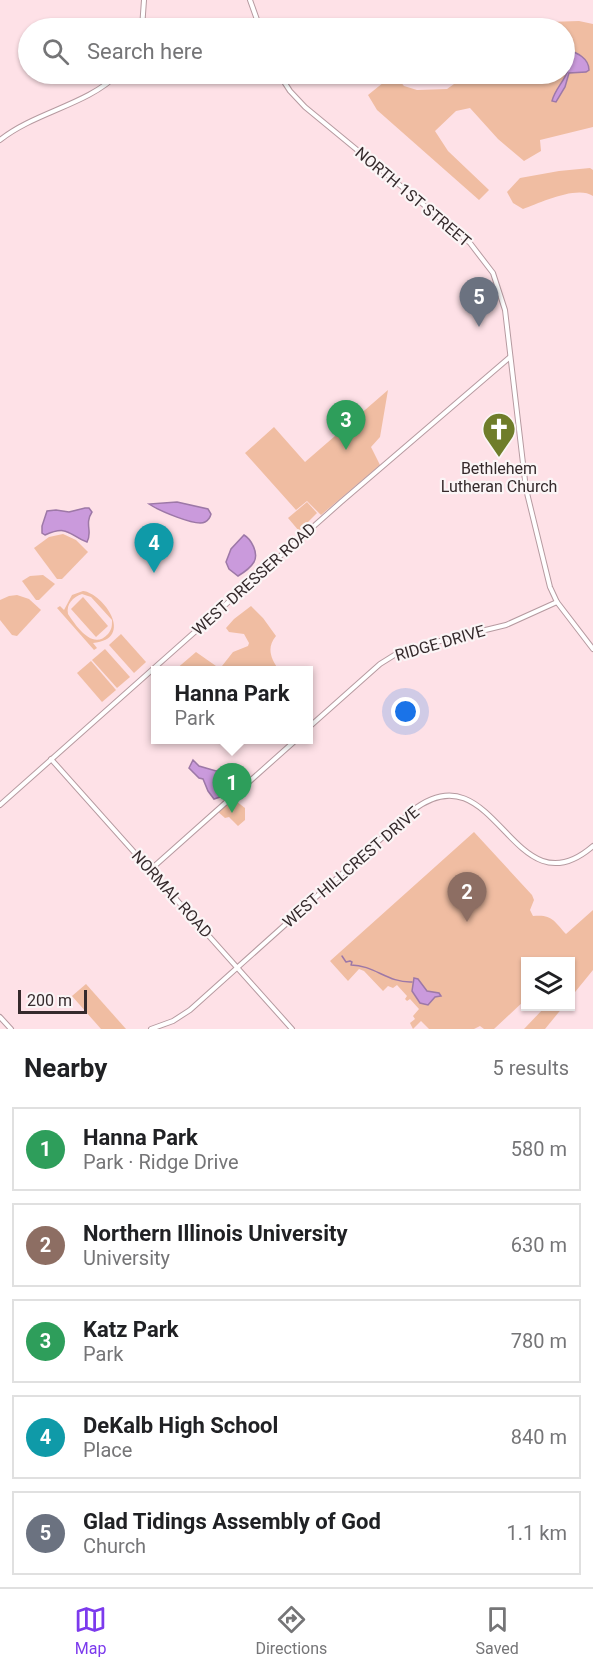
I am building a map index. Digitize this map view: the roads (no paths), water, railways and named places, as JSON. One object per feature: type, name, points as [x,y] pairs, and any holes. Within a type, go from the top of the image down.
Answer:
[{"type":"street","points":[[143,18],[144,0]]},
{"type":"street","points":[[250,0],[256,18]]},
{"type":"street","points":[[0,140],[26,123],[105,84]]},
{"type":"street","name":"NORTH 1ST STREET","points":[[285,84],[305,107],[459,234],[478,252],[493,273],[505,310],[526,489],[550,586],[557,602],[593,649]]},
{"type":"street","name":"WEST DRESSER ROAD","points":[[156,666],[341,502],[510,357]]},
{"type":"street","name":"RIDGE DRIVE","points":[[313,724],[380,664],[396,654],[506,625],[557,602]]},
{"type":"street","name":"WEST DRESSER ROAD","points":[[0,805],[151,670]]},
{"type":"street","points":[[150,870],[292,744]]},
{"type":"street","name":"NORMAL ROAD","points":[[51,759],[292,1029]]},
{"type":"street","name":"WEST HILLCREST DRIVE","points":[[151,1029],[184,1014],[412,812],[432,799],[451,796],[472,802],[486,811],[520,849],[542,860],[558,862],[570,860],[582,855],[593,846]]},
{"type":"street","points":[[0,1017],[11,1029]]},
{"type":"waterway","points":[[342,956],[346,962],[352,962],[351,965],[367,968],[403,982],[412,982]]},
{"type":"place","name":"Glad Tidings Assembly of God","points":[[479,327]]},
{"type":"place","name":"Katz Park","points":[[346,450]]},
{"type":"place","name":"Bethlehem Lutheran Church","points":[[499,458]]},
{"type":"place","name":"DeKalb High School","points":[[154,573]]},
{"type":"place","name":"Hanna Park","points":[[232,813]]},
{"type":"place","name":"Northern Illinois University","points":[[467,922]]}]
